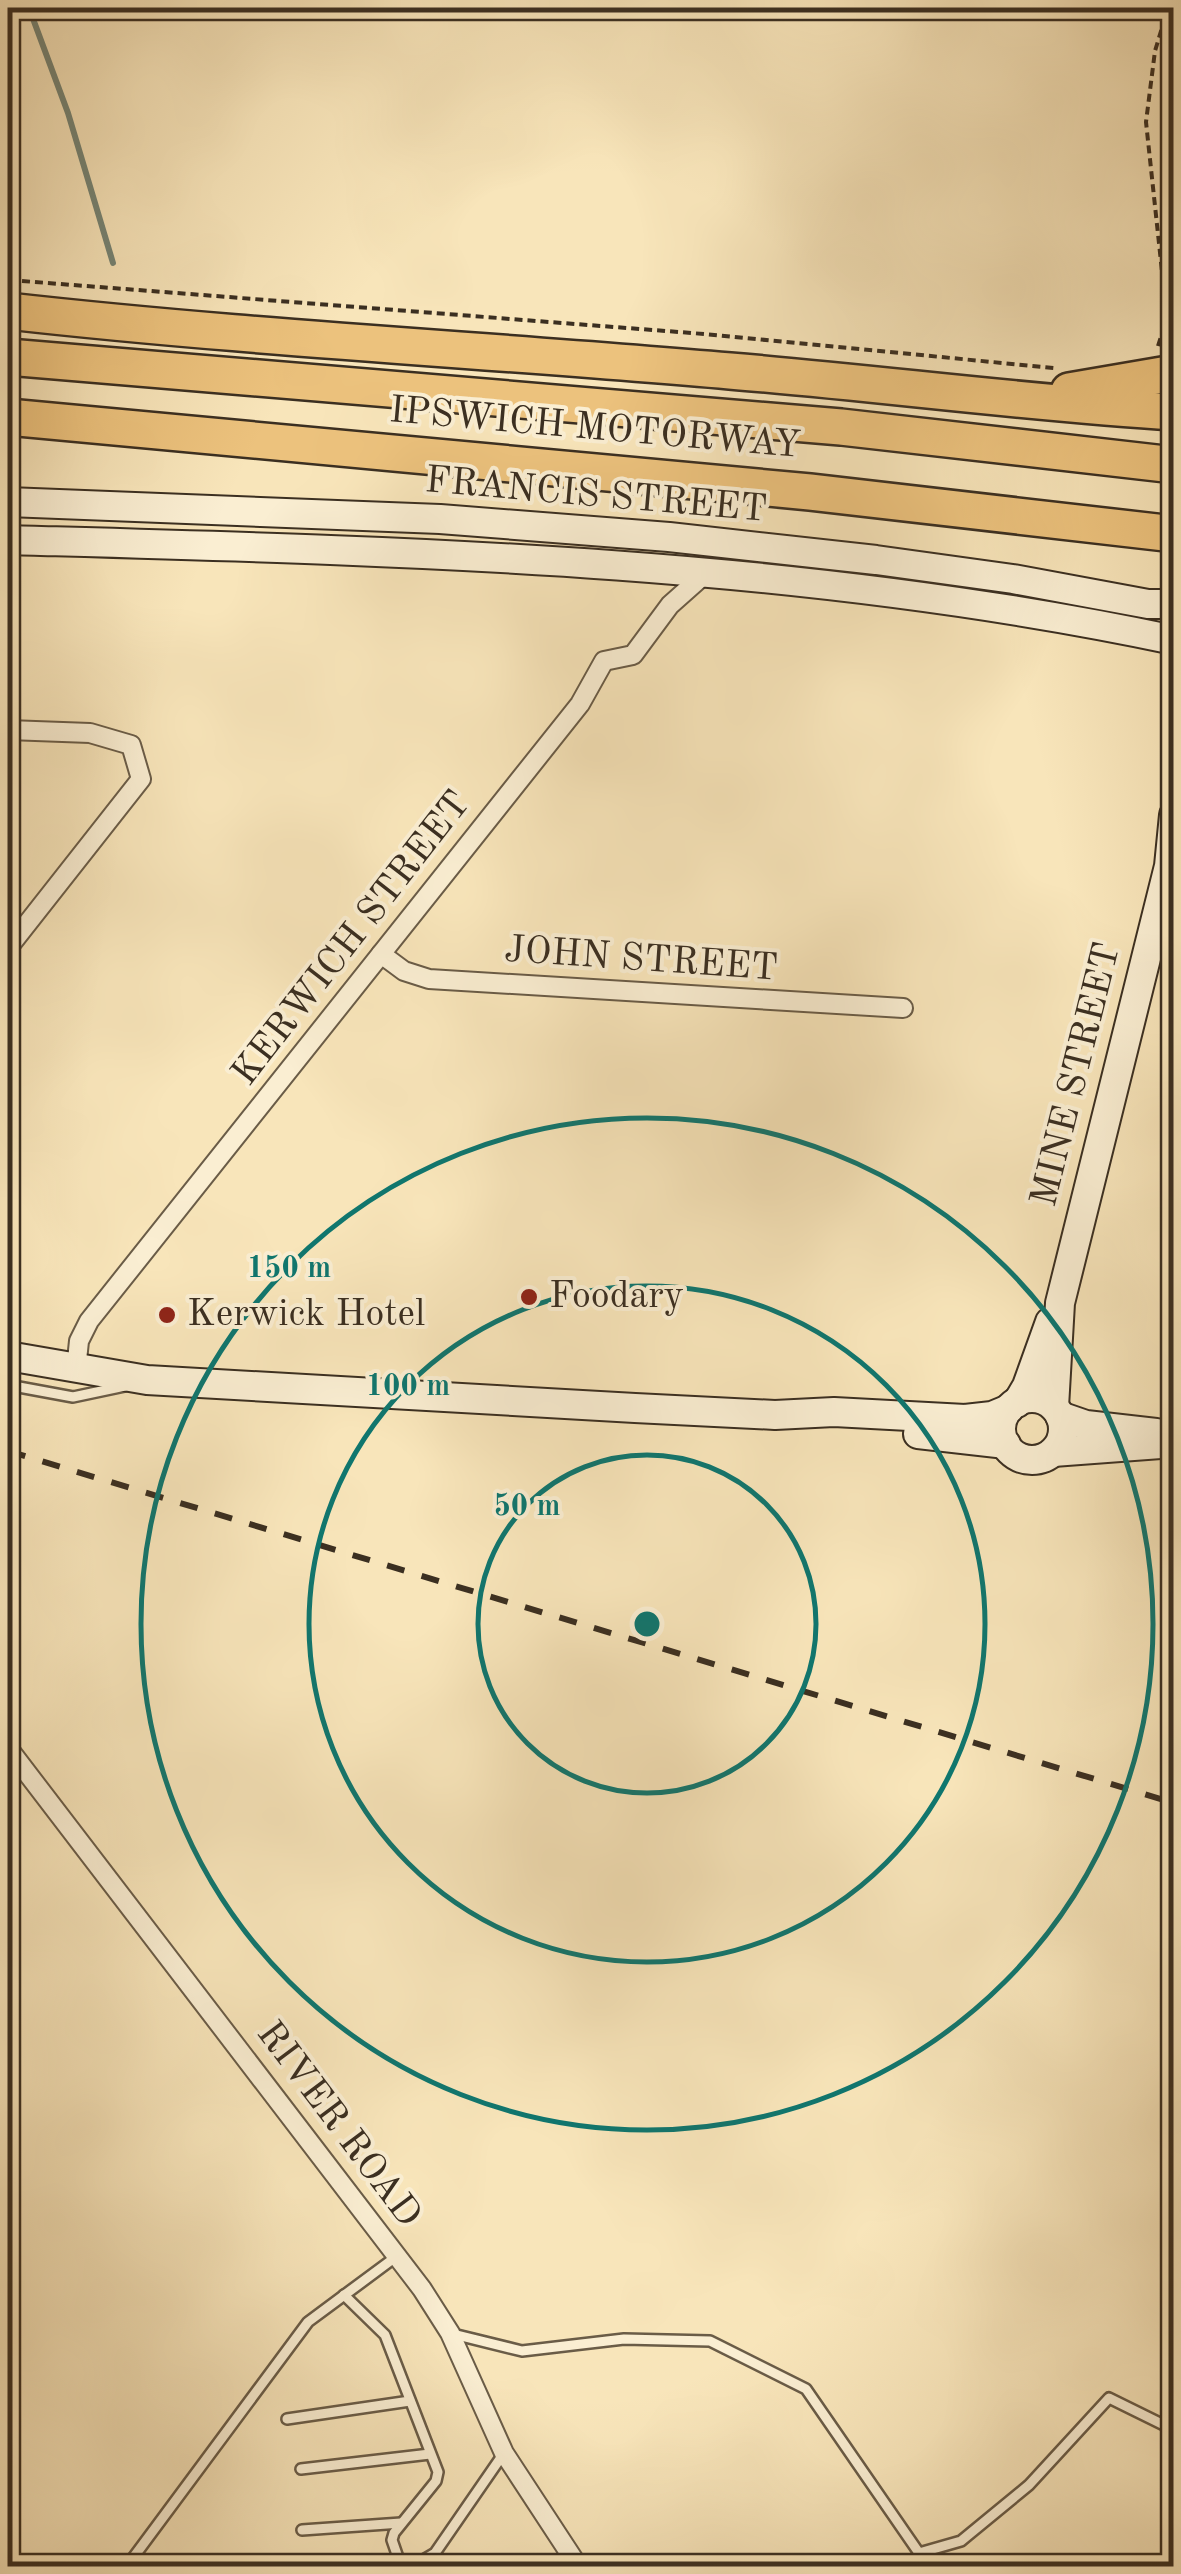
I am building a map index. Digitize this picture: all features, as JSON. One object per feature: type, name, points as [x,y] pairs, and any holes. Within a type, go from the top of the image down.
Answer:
[{"type":"highway","points":[[8,311],[191,330],[732,371],[1174,412]]},
{"type":"highway","points":[[1040,402],[1162,356]]},
{"type":"highway","name":"IPSWICH MOTORWAY","points":[[8,358],[803,424],[1174,464]]},
{"type":"highway","name":"IPSWICH MOTORWAY","points":[[8,416],[810,492],[1174,534]]},
{"type":"main road","name":"FRANCIS STREET","points":[[8,502],[440,518],[669,537],[876,560],[1014,579],[1148,604],[1174,604]]},
{"type":"main road","name":"FRANCIS STREET","points":[[8,540],[472,555],[706,573],[963,603],[1174,640]]},
{"type":"main road","name":"MINE STREET","points":[[1057,1411],[1060,1303],[1171,862],[1174,815]]},
{"type":"main road","name":"MINE STREET","points":[[1013,1406],[1026,1386],[1043,1334],[1060,1303]]},
{"type":"main road","points":[[8,1356],[147,1380],[775,1415],[834,1412],[965,1419],[992,1416],[1034,1398],[1086,1425],[1174,1435]]},
{"type":"main road","points":[[1013,1406],[1001,1431],[1013,1453],[1032,1460],[1053,1452],[1174,1443]]},
{"type":"main road","points":[[1053,1452],[1063,1435],[1057,1411]]},
{"type":"main road","points":[[775,1415],[833,1426],[1006,1444]]},
{"type":"street","name":"KERWICH STREET","points":[[76,1370],[80,1341],[89,1321],[580,704],[604,661],[632,655],[670,606],[706,573]]},
{"type":"street","points":[[8,730],[90,733],[131,746],[141,778],[8,948]]},
{"type":"street","name":"JOHN STREET","points":[[382,954],[404,972],[429,979],[903,1008]]},
{"type":"street","name":"RIVER ROAD","points":[[8,1748],[397,2256],[450,2333],[504,2453],[578,2566]]},
{"type":"lane","points":[[8,1385],[73,1397],[147,1380]]},
{"type":"lane","points":[[127,2566],[308,2322],[397,2256]]},
{"type":"lane","points":[[344,2295],[385,2334],[438,2472],[436,2482],[401,2523],[392,2540],[401,2566]]},
{"type":"lane","points":[[450,2333],[522,2351],[624,2339],[710,2341],[806,2390],[928,2566]]},
{"type":"lane","points":[[918,2553],[961,2542],[1029,2486],[1109,2398],[1174,2430]]},
{"type":"lane","points":[[287,2420],[410,2401]]},
{"type":"lane","points":[[413,2566],[435,2553],[504,2453]]},
{"type":"lane","points":[[301,2469],[430,2454]]},
{"type":"lane","points":[[302,2530],[401,2523]]},
{"type":"path","points":[[1162,356],[1167,318],[1146,122],[1155,51],[1168,8]]},
{"type":"path","points":[[8,280],[704,334],[1056,369]]},
{"type":"waterway","points":[[29,8],[68,113],[113,263]]},
{"type":"railway","points":[[8,1451],[1174,1803]]},
{"type":"place","name":"Foodary","points":[[529,1297]]},
{"type":"place","name":"Kerwick Hotel","points":[[167,1315]]}]
